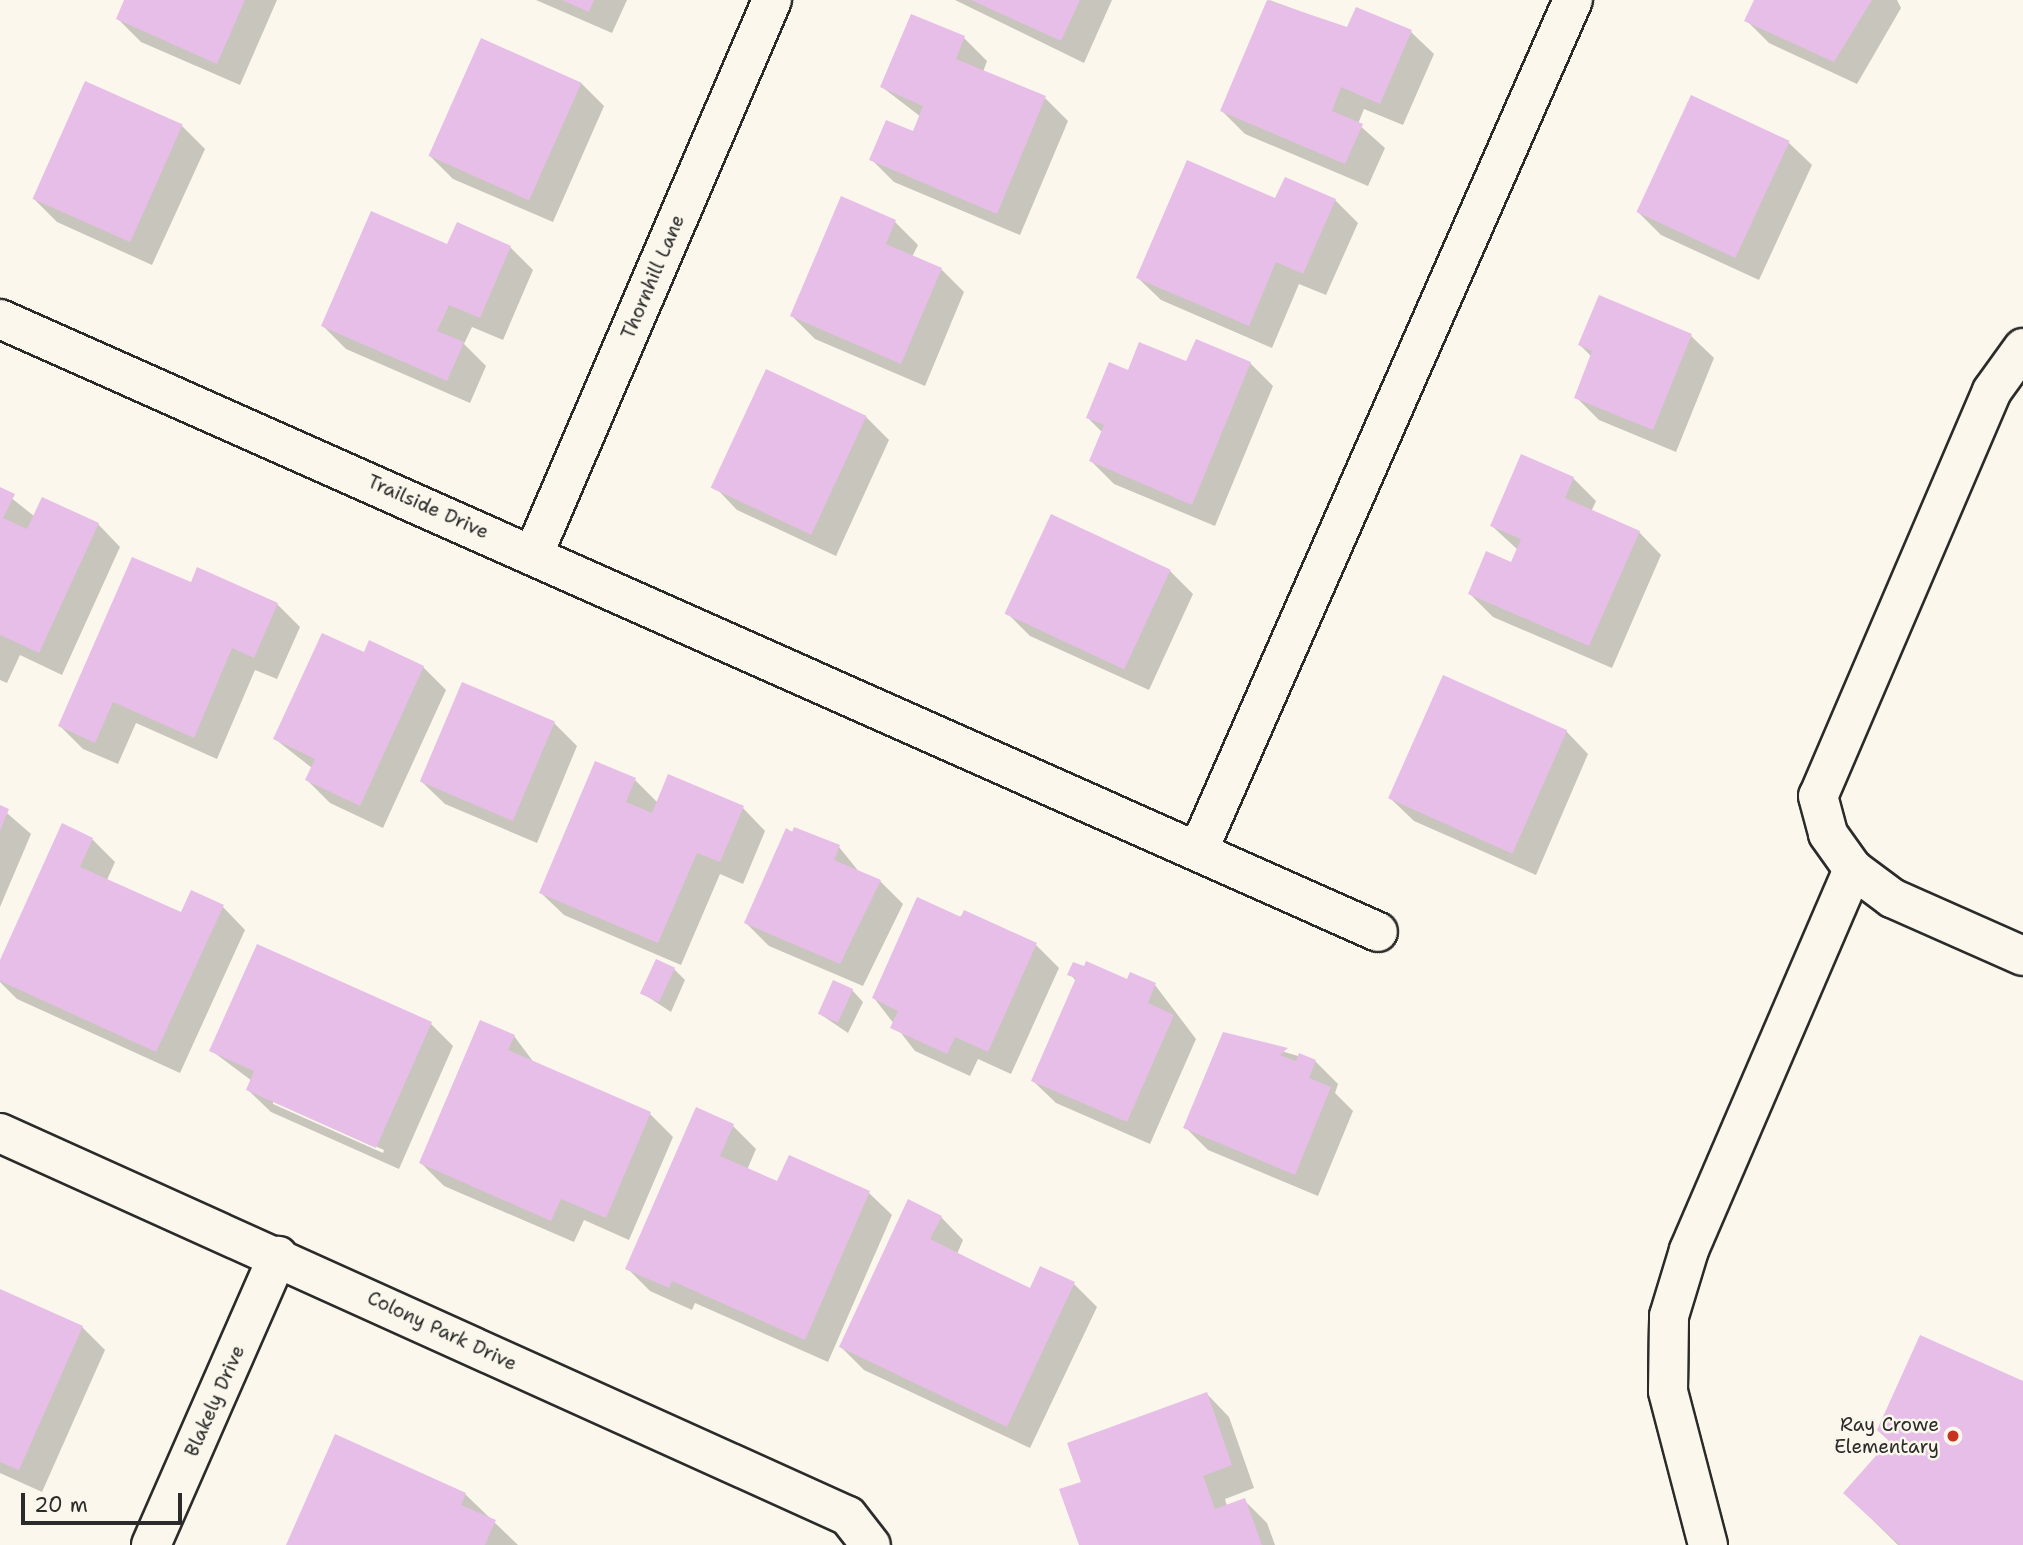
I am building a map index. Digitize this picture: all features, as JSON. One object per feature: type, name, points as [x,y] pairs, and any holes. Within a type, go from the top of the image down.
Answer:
[{"type":"street","name":"Thornhill Lane","points":[[534,553],[772,0]]},
{"type":"street","points":[[1198,851],[1573,0]]},
{"type":"street","name":"Trailside Drive","points":[[0,319],[534,553],[1378,932]]},
{"type":"street","points":[[2023,348],[1992,391],[1830,755],[1818,796],[1828,834],[1853,869],[1892,898],[2023,956]]},
{"type":"street","points":[[1709,1545],[1668,1391],[1669,1316],[1689,1250],[1853,869]]},
{"type":"street","name":"Colony Park Drive","points":[[0,1133],[278,1256],[848,1516],[871,1545]]},
{"type":"street","name":"Blakely Drive","points":[[151,1545],[278,1256]]},
{"type":"building","points":[[124,0],[245,0],[217,64],[116,19]]},
{"type":"building","points":[[562,0],[594,0],[589,12]]},
{"type":"building","points":[[971,0],[1080,0],[1061,41]]},
{"type":"building","points":[[1267,0],[1347,27],[1356,7],[1412,30],[1380,104],[1341,87],[1332,111],[1363,124],[1345,164],[1220,111]]},
{"type":"building","points":[[1754,0],[1872,0],[1834,62],[1744,21]]},
{"type":"building","points":[[911,14],[965,36],[956,59],[1046,96],[997,214],[869,160],[886,120],[913,131],[923,106],[880,87]]},
{"type":"building","points":[[481,38],[581,83],[529,201],[429,156]]},
{"type":"building","points":[[85,81],[183,125],[130,242],[33,199]]},
{"type":"building","points":[[1691,95],[1790,141],[1735,258],[1636,212]]},
{"type":"building","points":[[1187,160],[1275,198],[1285,177],[1336,199],[1303,274],[1276,262],[1249,326],[1136,278]]},
{"type":"building","points":[[841,196],[896,220],[886,244],[942,268],[901,364],[790,316]]},
{"type":"building","points":[[371,211],[447,244],[457,222],[511,246],[480,318],[449,305],[437,331],[464,342],[447,381],[321,326]]},
{"type":"building","points":[[1599,295],[1692,334],[1653,430],[1574,398],[1592,351],[1578,345]]},
{"type":"building","points":[[1196,339],[1251,362],[1192,505],[1089,461],[1104,425],[1086,418],[1109,362],[1128,370],[1139,342],[1186,361]]},
{"type":"building","points":[[766,369],[867,416],[811,535],[711,488]]},
{"type":"building","points":[[1521,454],[1574,477],[1565,498],[1640,531],[1589,646],[1468,594],[1486,551],[1511,562],[1521,539],[1490,526]]},
{"type":"building","points":[[0,487],[15,494],[3,518],[27,529],[42,497],[99,523],[39,653],[0,635]]},
{"type":"building","points":[[1051,514],[1171,570],[1124,669],[1005,614]]},
{"type":"building","points":[[132,557],[191,582],[197,567],[278,603],[254,658],[232,648],[194,738],[113,702],[95,743],[58,726]]},
{"type":"building","points":[[322,633],[364,652],[369,640],[424,666],[360,806],[305,780],[315,759],[273,739]]},
{"type":"building","points":[[1443,675],[1567,730],[1512,854],[1388,798]]},
{"type":"building","points":[[462,682],[555,721],[513,821],[420,781]]},
{"type":"building","points":[[595,761],[636,778],[626,802],[652,813],[668,774],[744,806],[720,862],[697,853],[658,943],[539,893]]},
{"type":"building","points":[[0,805],[9,809],[0,831]]},
{"type":"building","points":[[62,823],[93,838],[80,867],[181,912],[191,890],[224,905],[156,1052],[0,981],[0,960]]},
{"type":"building","points":[[794,827],[840,845],[834,860],[881,880],[840,964],[744,923],[786,828],[792,832]]},
{"type":"building","points":[[917,897],[961,917],[964,910],[1037,943],[988,1052],[955,1037],[947,1054],[890,1028],[898,1011],[872,998]]},
{"type":"building","points":[[257,944],[432,1022],[376,1148],[246,1090],[254,1071],[209,1051]]},
{"type":"building","points":[[656,959],[675,968],[659,1002],[640,993]]},
{"type":"building","points":[[1086,961],[1127,979],[1130,972],[1156,983],[1148,1003],[1174,1015],[1127,1122],[1031,1081],[1076,978],[1067,975],[1073,962],[1084,966]]},
{"type":"building","points":[[833,980],[853,989],[838,1023],[818,1014]]},
{"type":"building","points":[[480,1020],[515,1035],[508,1050],[651,1112],[606,1218],[561,1199],[551,1221],[419,1163]]},
{"type":"building","points":[[1223,1032],[1288,1048],[1280,1055],[1296,1061],[1299,1053],[1316,1060],[1309,1078],[1331,1087],[1295,1175],[1183,1128]]},
{"type":"building","points":[[696,1107],[734,1124],[720,1156],[777,1181],[789,1155],[870,1191],[805,1340],[672,1281],[669,1288],[625,1269]]},
{"type":"building","points":[[908,1199],[942,1216],[930,1239],[978,1263],[1030,1288],[1040,1266],[1075,1282],[1007,1427],[839,1347]]},
{"type":"building","points":[[0,1289],[83,1326],[19,1470],[0,1462]]},
{"type":"building","name":"Ray Crowe Elementary","points":[[1920,1335],[2023,1381],[2023,1545],[1900,1545],[1843,1493],[1889,1441],[1877,1430]]},
{"type":"building","points":[[1207,1392],[1232,1465],[1203,1476],[1215,1509],[1245,1498],[1262,1545],[1079,1545],[1059,1489],[1081,1482],[1067,1443]]},
{"type":"building","points":[[335,1434],[466,1493],[461,1505],[496,1520],[485,1545],[286,1545]]},
{"type":"place","name":"Ray Crowe Elementary","points":[[1953,1436]]}]
